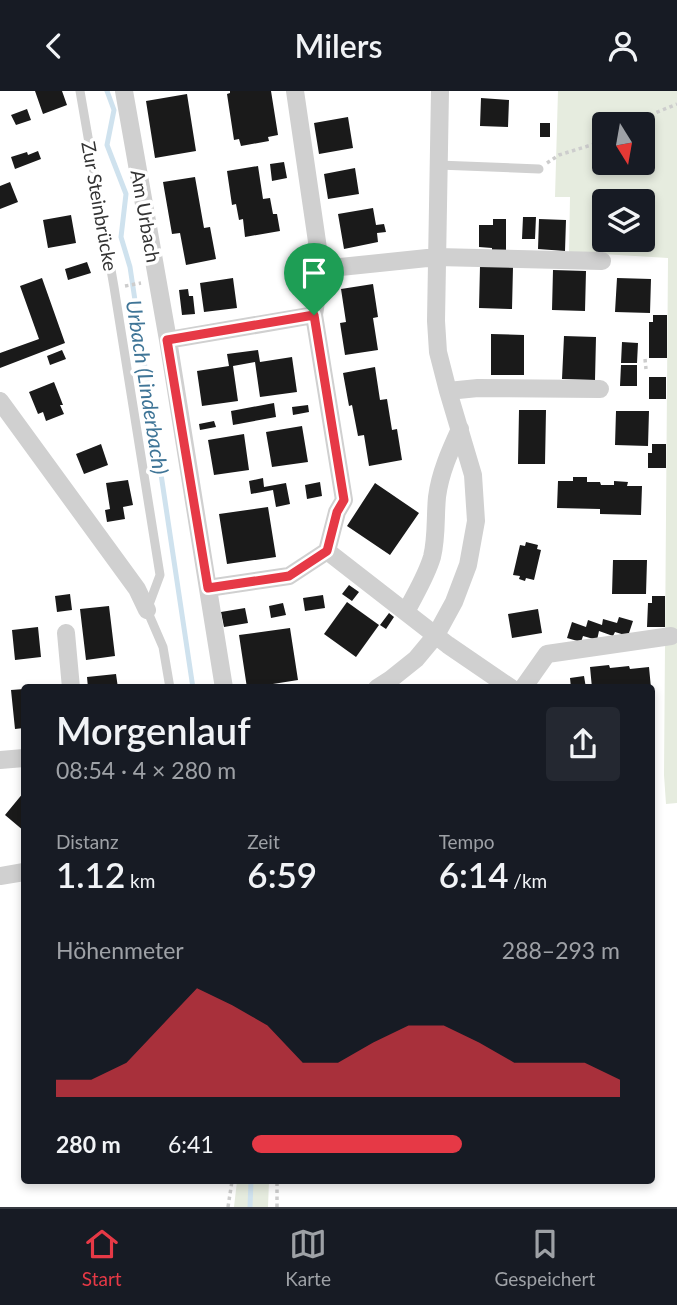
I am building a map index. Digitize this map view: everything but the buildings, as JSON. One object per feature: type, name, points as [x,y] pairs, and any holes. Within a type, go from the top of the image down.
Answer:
[{"type":"street","name":"Am Urbach","points":[[124,91],[223,684]]},
{"type":"street","points":[[208,588],[289,576],[327,551],[337,512],[344,500],[314,315],[321,269],[295,91]]},
{"type":"street","points":[[383,684],[416,659],[436,635],[454,602],[468,565],[476,521],[473,475],[448,391],[439,352],[436,321],[440,91]]},
{"type":"street","points":[[321,269],[419,257],[602,261]]},
{"type":"street","points":[[167,340],[314,315]]},
{"type":"street","points":[[448,391],[478,388],[600,389]]},
{"type":"street","points":[[0,401],[137,589],[147,610]]},
{"type":"street","points":[[405,612],[423,581],[432,557],[443,467],[460,429]]},
{"type":"street","points":[[327,551],[504,684]]},
{"type":"street","points":[[66,633],[71,684]]},
{"type":"street","points":[[526,684],[547,654],[671,636]]},
{"type":"street","points":[[0,761],[21,758]]},
{"type":"street","points":[[0,876],[21,872]]},
{"type":"lane","name":"Zur Steinbrücke","points":[[80,91],[160,575],[147,610]]},
{"type":"lane","points":[[438,166],[539,169]]},
{"type":"lane","points":[[147,610],[163,647],[169,684]]},
{"type":"path","points":[[655,113],[677,104]]},
{"type":"path","points":[[539,169],[559,155],[592,145]]},
{"type":"path","points":[[125,286],[145,283]]},
{"type":"path","points":[[646,359],[646,369]]},
{"type":"path","points":[[228,1207],[232,1184]]},
{"type":"path","points":[[277,1184],[277,1207]]},
{"type":"shaded area","points":[[558,91],[677,91],[677,803],[666,804],[664,775],[668,258],[569,252],[570,197],[555,197]]},
{"type":"shaded area","points":[[237,1184],[269,1184],[268,1207],[234,1207]]},
{"type":"waterway","name":"Urbach (Linderbach)","points":[[107,91],[114,110],[107,145],[126,194],[121,237],[130,267],[192,684]]},
{"type":"waterway","name":"Urbach (Linderbach)","points":[[250,1207],[251,1184]]},
{"type":"route","points":[[314,315],[344,500],[337,512],[327,551],[289,576],[208,588],[167,340],[314,315]]}]
